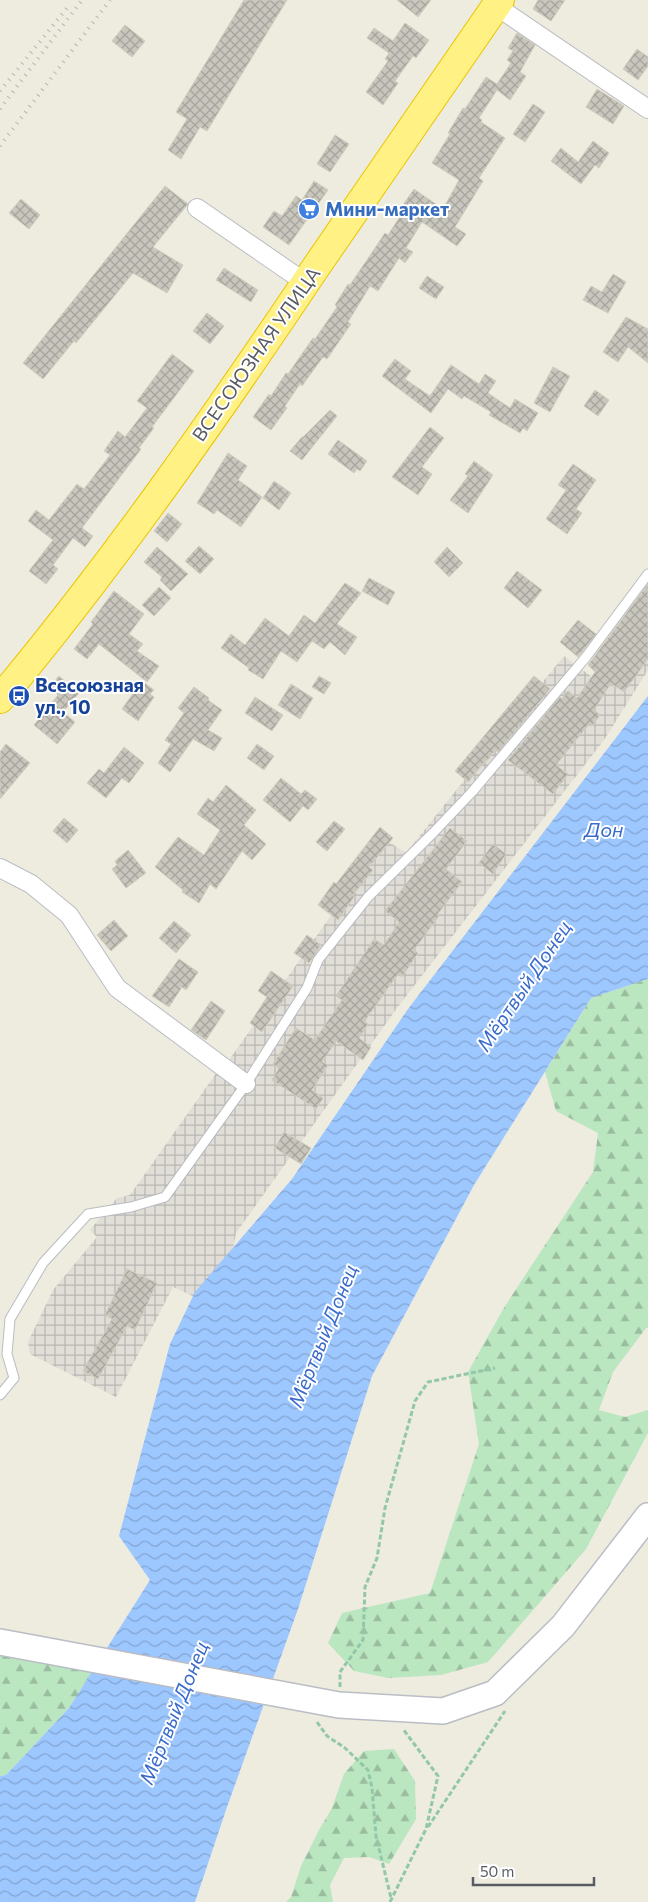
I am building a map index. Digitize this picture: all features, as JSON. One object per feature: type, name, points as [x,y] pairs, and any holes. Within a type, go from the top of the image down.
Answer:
[{"type":"highway","name":"ВСЕСОЮЗНАЯ УЛИЦА","points":[[0,699],[139,522],[247,369],[498,3]]},
{"type":"street","points":[[498,3],[648,109]]},
{"type":"street","points":[[197,208],[306,283]]},
{"type":"street","points":[[0,868],[31,884],[69,915],[117,988],[246,1084]]},
{"type":"street","points":[[5,1643],[298,1697],[339,1699],[443,1711],[495,1693],[563,1626],[648,1516]]},
{"type":"lane","points":[[0,1395],[14,1378],[7,1354],[10,1319],[43,1263],[88,1214],[131,1207],[165,1198],[246,1084],[307,988],[318,960],[368,897],[434,833],[472,792],[586,657],[648,574]]},
{"type":"path","points":[[339,1699],[340,1672],[362,1640],[366,1587],[377,1558],[385,1508],[415,1402],[428,1382],[495,1368]]},
{"type":"path","points":[[298,1697],[327,1736],[345,1748],[368,1770],[372,1788],[376,1836],[391,1900]]},
{"type":"path","points":[[391,1900],[426,1829],[508,1707]]},
{"type":"path","points":[[397,1727],[405,1730],[438,1776],[426,1829]]},
{"type":"shaded area","points":[[648,616],[648,670],[604,740],[400,1004],[236,1233],[226,1284],[212,1305],[173,1287],[116,1397],[30,1354],[28,1342],[53,1290],[97,1237],[90,1230],[117,1198],[130,1195],[217,1072],[227,1063],[332,914],[389,842],[406,853],[487,749],[564,656],[596,680]]},
{"type":"green space","points":[[648,979],[648,1328],[646,1328],[613,1372],[599,1410],[625,1417],[648,1410],[648,1433],[586,1549],[488,1662],[441,1675],[388,1678],[354,1671],[328,1643],[342,1613],[430,1593],[479,1444],[468,1372],[505,1306],[593,1172],[598,1133],[556,1111],[545,1072],[591,998]]},
{"type":"green space","points":[[0,1642],[99,1661],[69,1708],[6,1775],[0,1776]]},
{"type":"green space","points":[[394,1749],[415,1781],[416,1819],[389,1864],[369,1857],[344,1858],[330,1885],[333,1902],[286,1902],[291,1897],[301,1866],[332,1808],[344,1774],[364,1751]]},
{"type":"water","points":[[648,696],[648,979],[591,998],[474,1185],[372,1376],[298,1609],[195,1902],[0,1902],[0,1776],[6,1775],[69,1708],[150,1580],[119,1536],[170,1344],[195,1292],[292,1179],[408,1009]]},
{"type":"building","points":[[244,0],[287,0],[207,131],[200,127],[181,159],[168,150],[187,119],[176,112]]},
{"type":"building","points":[[397,0],[431,0],[418,17]]},
{"type":"building","points":[[538,0],[565,0],[551,21],[533,9]]},
{"type":"building","points":[[405,23],[429,40],[416,58],[413,56],[395,81],[398,83],[383,105],[366,92],[388,61],[385,59],[389,53],[367,38],[374,28],[393,41]]},
{"type":"building","points":[[125,25],[145,41],[132,57],[112,41]]},
{"type":"building","points":[[517,33],[535,45],[520,72],[526,76],[510,100],[497,90],[479,118],[482,120],[481,122],[505,138],[479,178],[483,181],[455,227],[466,234],[457,246],[422,222],[406,248],[413,252],[405,263],[399,258],[378,291],[370,286],[348,322],[351,324],[327,359],[323,357],[302,386],[300,384],[285,406],[287,408],[271,430],[253,417],[269,394],[271,396],[286,373],[288,374],[313,338],[315,339],[337,307],[335,305],[348,284],[350,285],[385,233],[388,235],[405,209],[402,206],[414,189],[443,209],[459,180],[432,163],[463,108],[465,109],[486,77],[497,84],[511,63],[507,60],[513,51],[508,48]]},
{"type":"building","points":[[637,49],[648,57],[648,66],[638,80],[623,69]]},
{"type":"building","points":[[597,89],[624,106],[613,124],[586,107]]},
{"type":"building","points":[[533,104],[545,112],[525,142],[513,134]]},
{"type":"building","points":[[335,135],[349,144],[330,172],[317,164]]},
{"type":"building","points":[[593,141],[609,153],[599,168],[595,165],[581,184],[551,161],[561,148],[578,162]]},
{"type":"building","points":[[314,181],[328,190],[289,245],[263,227],[274,211],[282,216],[296,196],[302,200]]},
{"type":"building","points":[[165,186],[188,204],[153,247],[183,265],[167,293],[133,273],[76,343],[74,341],[43,379],[23,363]]},
{"type":"building","points":[[21,199],[40,215],[29,229],[9,213]]},
{"type":"building","points":[[224,268],[258,290],[251,302],[216,280]]},
{"type":"building","points":[[613,274],[626,282],[608,313],[583,300],[591,286],[602,292]]},
{"type":"building","points":[[427,276],[444,287],[436,299],[419,288]]},
{"type":"building","points":[[207,313],[224,326],[210,344],[193,331]]},
{"type":"building","points":[[626,317],[648,329],[648,363],[628,347],[618,362],[603,352]]},
{"type":"building","points":[[172,354],[194,371],[152,427],[154,428],[139,448],[141,449],[82,528],[93,536],[85,547],[73,538],[53,565],[58,569],[46,584],[29,571],[53,540],[28,521],[36,510],[49,520],[77,484],[84,489],[110,455],[104,451],[118,431],[125,437],[147,408],[137,401]]},
{"type":"building","points":[[395,359],[411,371],[405,379],[430,396],[451,365],[479,384],[485,374],[496,381],[488,393],[510,408],[515,399],[538,413],[527,431],[523,428],[520,433],[489,415],[491,412],[464,396],[462,399],[448,389],[431,413],[382,376]]},
{"type":"building","points":[[553,367],[570,376],[550,412],[534,403]]},
{"type":"building","points":[[595,390],[609,400],[598,416],[584,406]]},
{"type":"building","points":[[330,410],[337,416],[302,460],[290,451]]},
{"type":"building","points":[[430,427],[444,438],[422,467],[432,474],[418,495],[392,477]]},
{"type":"building","points":[[338,440],[367,461],[360,471],[357,469],[354,473],[328,454]]},
{"type":"building","points":[[228,453],[247,466],[238,480],[262,497],[241,527],[217,510],[214,514],[197,503]]},
{"type":"building","points":[[474,461],[493,475],[468,513],[450,500],[468,476],[465,474]]},
{"type":"building","points":[[573,464],[596,480],[576,509],[582,513],[567,534],[546,519],[566,490],[558,485]]},
{"type":"building","points":[[274,481],[291,493],[279,510],[263,498]]},
{"type":"building","points":[[168,513],[182,524],[167,542],[154,531]]},
{"type":"building","points":[[199,546],[214,559],[200,574],[185,561]]},
{"type":"building","points":[[157,547],[188,574],[171,591],[160,580],[162,577],[144,562]]},
{"type":"building","points":[[447,547],[463,563],[449,577],[434,562]]},
{"type":"building","points":[[517,571],[542,590],[528,608],[504,588]]},
{"type":"building","points":[[369,578],[395,592],[388,605],[362,591]]},
{"type":"building","points":[[345,583],[361,593],[337,624],[357,637],[345,655],[330,642],[324,649],[312,641],[297,662],[281,651],[263,679],[248,670],[249,668],[221,648],[231,634],[245,645],[265,618],[289,636],[304,615],[315,623]]},
{"type":"building","points":[[648,584],[648,659],[624,692],[611,683],[594,710],[600,715],[592,726],[589,724],[556,765],[568,774],[553,794],[508,760],[560,697],[562,699],[568,691],[577,698],[595,672],[588,665]]},
{"type":"building","points":[[159,587],[171,598],[154,616],[142,605]]},
{"type":"building","points":[[114,591],[144,614],[129,634],[143,644],[137,651],[159,666],[147,682],[99,644],[87,659],[74,649]]},
{"type":"building","points":[[578,620],[596,634],[578,657],[560,642]]},
{"type":"building","points":[[59,676],[79,693],[63,712],[75,722],[57,744],[34,725],[58,695],[49,688]]},
{"type":"building","points":[[319,676],[331,683],[324,694],[312,687]]},
{"type":"building","points":[[534,676],[550,689],[498,752],[495,750],[468,782],[455,771]]},
{"type":"building","points":[[142,681],[154,690],[150,694],[154,697],[138,721],[122,709]]},
{"type":"building","points":[[291,684],[313,698],[300,719],[278,705]]},
{"type":"building","points":[[194,687],[222,710],[208,730],[222,738],[214,751],[193,739],[170,772],[158,763],[171,744],[165,740],[184,713],[178,708]]},
{"type":"building","points":[[255,697],[283,715],[272,731],[245,713]]},
{"type":"building","points":[[6,744],[30,763],[0,799],[0,752]]},
{"type":"building","points":[[257,744],[274,756],[264,770],[247,758]]},
{"type":"building","points":[[124,747],[144,763],[129,783],[122,778],[106,798],[87,783],[99,769],[104,773]]},
{"type":"building","points":[[281,778],[301,794],[305,790],[317,799],[308,810],[303,806],[290,822],[263,800]]},
{"type":"building","points":[[226,785],[256,810],[244,825],[266,844],[252,860],[242,851],[216,889],[210,884],[199,903],[182,892],[183,890],[155,867],[178,837],[204,855],[220,830],[197,814],[208,798],[213,802]]},
{"type":"building","points":[[64,818],[78,830],[67,843],[53,831]]},
{"type":"building","points":[[334,821],[345,829],[327,851],[316,842]]},
{"type":"building","points":[[380,827],[393,838],[369,867],[373,870],[353,895],[354,897],[338,920],[318,905],[334,882],[336,884]]},
{"type":"building","points":[[450,828],[467,841],[446,869],[462,882],[414,950],[418,953],[402,977],[398,974],[364,1022],[368,1024],[359,1038],[371,1047],[363,1060],[336,1041],[322,1062],[328,1065],[312,1090],[323,1098],[316,1109],[272,1080],[279,1068],[273,1064],[296,1028],[315,1040],[342,1000],[336,996],[374,939],[384,945],[399,922],[385,911]]},
{"type":"building","points":[[493,844],[506,854],[493,874],[479,863]]},
{"type":"building","points":[[128,850],[146,873],[126,888],[112,869],[117,865],[115,861]]},
{"type":"building","points":[[114,920],[128,936],[111,951],[97,935]]},
{"type":"building","points":[[174,921],[191,935],[176,953],[159,938]]},
{"type":"building","points":[[307,935],[321,945],[309,963],[294,953]]},
{"type":"building","points":[[179,959],[198,972],[186,990],[182,987],[169,1007],[152,996]]},
{"type":"building","points":[[271,971],[293,986],[262,1032],[250,1023],[267,997],[258,991]]},
{"type":"building","points":[[211,1001],[225,1011],[206,1040],[191,1030]]},
{"type":"building","points":[[284,1132],[311,1148],[301,1164],[275,1148]]},
{"type":"building","points":[[127,1269],[157,1283],[135,1330],[127,1326],[98,1379],[83,1371],[112,1319],[105,1315]]},
{"type":"railway","points":[[0,109],[82,0]]},
{"type":"railway","points":[[0,146],[110,0]]},
{"type":"railway","points":[[0,91],[67,8]]},
{"type":"place","name":"Мини-маркет","points":[[309,209]]},
{"type":"place","name":"Всесоюзная ул., 10","points":[[19,696]]},
{"type":"water label","name":"Дон","points":[[604,830]]},
{"type":"water label","name":"Мёртвый Донец","points":[[524,986]]},
{"type":"water label","name":"Мёртвый Донец","points":[[323,1336]]},
{"type":"water label","name":"Мёртвый Донец","points":[[174,1713]]}]
